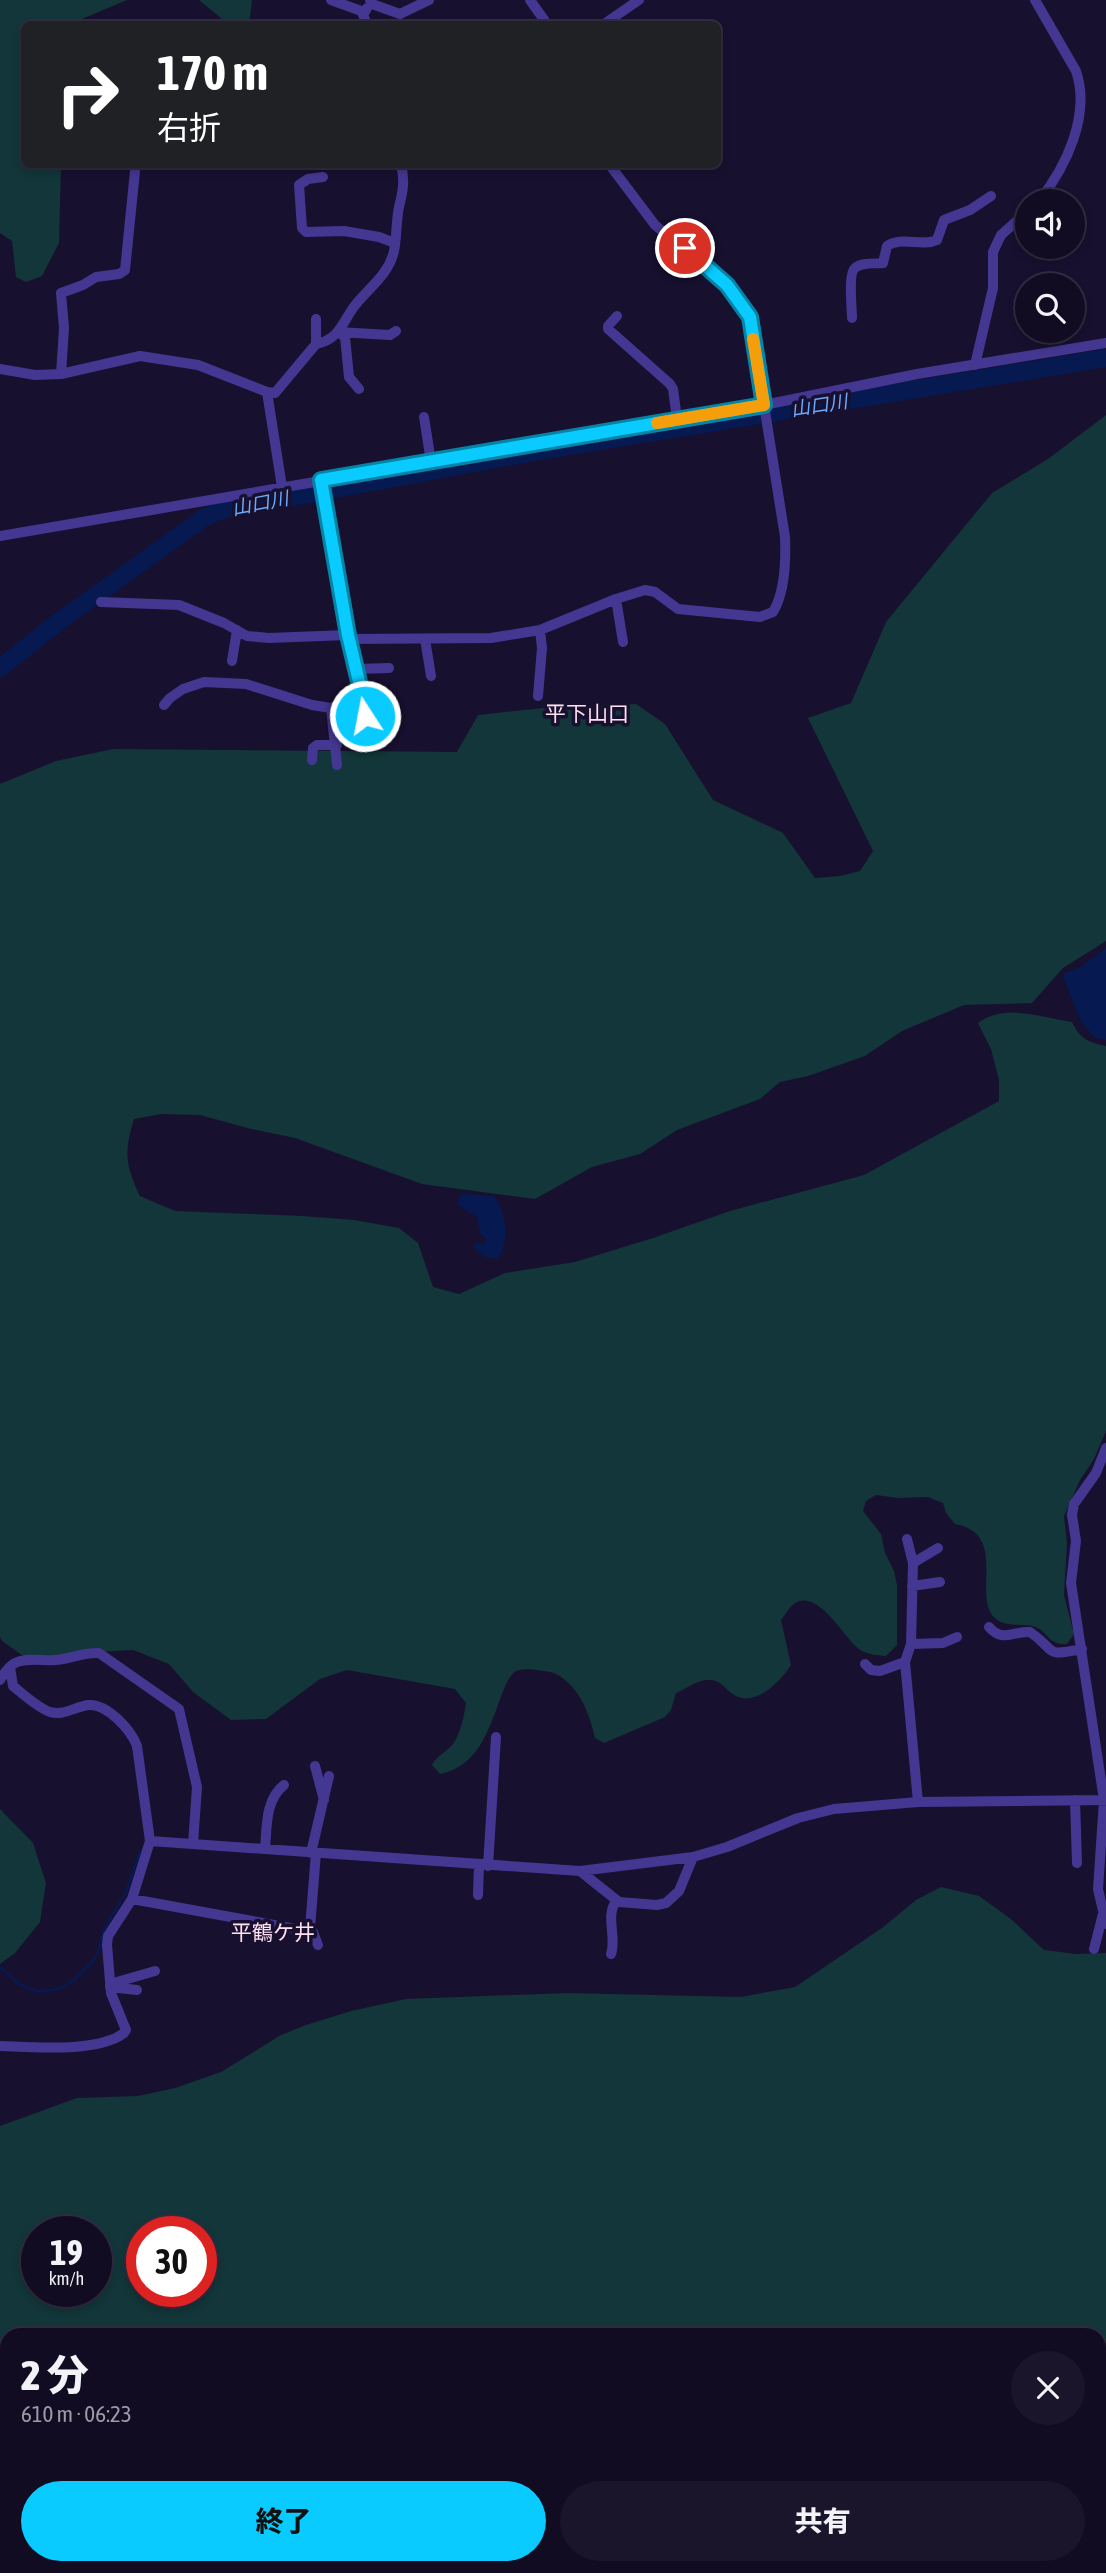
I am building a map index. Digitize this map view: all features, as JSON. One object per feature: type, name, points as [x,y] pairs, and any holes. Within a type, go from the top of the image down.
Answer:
[{"type":"street","points":[[331,0],[369,5],[400,13],[429,0]]},
{"type":"street","points":[[530,0],[545,21]]},
{"type":"street","points":[[608,21],[639,0]]},
{"type":"street","points":[[1035,0],[1076,71],[1081,100],[1073,136],[1064,160],[1046,189]]},
{"type":"street","points":[[316,344],[327,342],[338,332],[354,307],[383,274],[394,253],[399,208],[405,184],[402,168]]},
{"type":"street","points":[[101,602],[179,605],[247,636],[269,638],[491,638],[540,631],[615,599],[645,590],[655,592],[678,609],[760,617],[773,612],[778,604],[786,553],[750,317],[727,285],[655,225],[612,168]]},
{"type":"street","points":[[61,374],[64,328],[61,293],[96,277],[119,274],[125,270],[135,170]]},
{"type":"street","points":[[323,177],[315,177],[299,185],[302,228],[306,232],[344,231],[379,237],[395,243]]},
{"type":"street","points":[[852,318],[854,268],[859,265],[883,263],[887,246],[894,242],[937,240],[944,220],[970,210],[991,196]]},
{"type":"street","points":[[975,365],[993,288],[993,252],[1001,236],[1015,223]]},
{"type":"street","points":[[617,316],[608,329],[670,384],[677,419]]},
{"type":"street","points":[[0,369],[34,374],[61,374],[140,356],[198,365],[275,393],[316,344],[316,319]]},
{"type":"street","points":[[338,332],[390,335],[396,331]]},
{"type":"street","points":[[338,332],[345,337],[349,377],[359,389]]},
{"type":"street","points":[[0,536],[677,419],[764,407],[975,365],[1106,343]]},
{"type":"street","points":[[267,392],[282,487]]},
{"type":"street","points":[[424,417],[431,462]]},
{"type":"street","points":[[321,482],[348,637],[364,694],[366,719],[385,729]]},
{"type":"street","points":[[615,599],[623,642]]},
{"type":"street","points":[[232,661],[237,630]]},
{"type":"street","points":[[538,696],[542,648],[540,631]]},
{"type":"street","points":[[425,639],[431,676]]},
{"type":"street","points":[[356,669],[389,668]]},
{"type":"street","points":[[164,705],[183,689],[204,682],[246,684],[312,705],[331,708],[364,694]]},
{"type":"street","points":[[331,708],[337,765]]},
{"type":"street","points":[[312,760],[313,748],[337,745]]},
{"type":"street","points":[[1094,1949],[1105,1917],[1098,1889],[1105,1800],[1071,1583],[1076,1541],[1072,1515],[1074,1504],[1096,1473],[1106,1448]]},
{"type":"street","points":[[907,1539],[913,1563],[911,1644],[905,1662],[918,1802]]},
{"type":"street","points":[[913,1563],[937,1548]]},
{"type":"street","points":[[912,1586],[940,1582]]},
{"type":"street","points":[[989,1627],[1002,1637],[1030,1632],[1050,1652],[1057,1654],[1082,1649]]},
{"type":"street","points":[[911,1644],[943,1643],[957,1637]]},
{"type":"street","points":[[0,1680],[10,1667],[24,1660],[54,1660],[99,1653],[178,1709],[197,1787],[194,1844]]},
{"type":"street","points":[[865,1664],[871,1670],[880,1671],[905,1662]]},
{"type":"street","points":[[0,2046],[94,2044],[119,2037],[126,2029],[110,1985],[108,1936],[132,1899],[150,1841],[137,1746],[130,1735],[110,1713],[94,1706],[88,1705],[69,1712],[51,1712],[13,1686],[10,1667]]},
{"type":"street","points":[[478,1895],[484,1866],[496,1737]]},
{"type":"street","points":[[315,1766],[324,1800]]},
{"type":"street","points":[[318,1945],[310,1928],[313,1853],[329,1776]]},
{"type":"street","points":[[265,1849],[272,1801],[275,1793],[284,1785]]},
{"type":"street","points":[[1075,1800],[1077,1863]]},
{"type":"street","points":[[150,1841],[580,1871],[693,1857],[727,1847],[798,1818],[834,1809],[918,1802],[1105,1800]]},
{"type":"street","points":[[580,1871],[616,1901],[645,1906],[666,1903],[679,1891],[693,1857]]},
{"type":"street","points":[[132,1899],[307,1931],[310,1928]]},
{"type":"street","points":[[611,1954],[611,1911],[616,1901]]},
{"type":"street","points":[[110,1985],[155,1971]]},
{"type":"street","points":[[110,1985],[137,1990]]},
{"type":"green space","points":[[0,0],[127,0],[77,21],[21,21],[21,168],[61,168],[59,243],[42,276],[26,282],[16,277],[12,241],[0,233]]},
{"type":"green space","points":[[199,0],[252,0],[249,21],[224,21]]},
{"type":"green space","points":[[1106,415],[1106,941],[1063,968],[1032,1003],[964,1005],[902,1031],[865,1056],[808,1076],[780,1082],[760,1099],[677,1130],[640,1154],[592,1167],[535,1199],[422,1184],[295,1138],[200,1115],[161,1114],[134,1119],[128,1150],[131,1176],[140,1196],[175,1211],[302,1216],[354,1220],[399,1228],[418,1243],[433,1287],[459,1294],[505,1273],[575,1262],[730,1211],[864,1175],[999,1101],[999,1080],[991,1049],[978,1023],[988,1017],[1011,1013],[1072,1022],[1085,1039],[1106,1046],[1106,1431],[1064,1516],[1067,1543],[1064,1595],[1074,1634],[1067,1644],[1052,1640],[1035,1627],[1003,1623],[990,1612],[987,1600],[986,1554],[981,1541],[972,1530],[955,1524],[946,1513],[943,1503],[928,1497],[898,1498],[876,1495],[866,1501],[863,1511],[881,1534],[897,1585],[897,1645],[886,1656],[869,1654],[859,1649],[822,1609],[813,1603],[795,1603],[781,1620],[791,1665],[767,1691],[750,1698],[742,1698],[718,1682],[701,1681],[676,1693],[671,1710],[665,1717],[604,1743],[595,1738],[583,1703],[566,1680],[548,1672],[518,1670],[507,1681],[487,1732],[474,1754],[453,1770],[440,1774],[432,1765],[456,1740],[466,1703],[455,1689],[347,1670],[320,1679],[266,1719],[231,1720],[193,1692],[169,1664],[133,1650],[29,1660],[2,1641],[0,784],[56,761],[113,749],[457,752],[478,715],[563,706],[636,704],[665,724],[713,800],[783,833],[815,878],[860,871],[873,851],[808,718],[851,703],[886,622],[992,493],[1048,459]]},
{"type":"green space","points":[[0,1809],[33,1843],[46,1883],[40,1922],[15,1953],[0,1964]]},
{"type":"green space","points":[[941,1887],[979,1896],[1011,1919],[1044,1950],[1076,1954],[1106,1953],[1106,2328],[0,2328],[0,2126],[77,2098],[138,2096],[175,2088],[221,2072],[281,2035],[306,2025],[351,2011],[406,1999],[567,1993],[741,1997],[795,1987],[882,1928],[916,1900]]},
{"type":"shaded area","points":[[1106,948],[1106,1040],[1094,1037],[1081,1022],[1064,973],[1081,967]]},
{"type":"shaded area","points":[[459,1196],[493,1196],[498,1202],[504,1218],[505,1237],[497,1259],[485,1257],[474,1248],[475,1242],[483,1245],[486,1240],[480,1233],[477,1217],[458,1205]]},
{"type":"waterway","name":"山口川","points":[[0,668],[61,620],[205,517],[222,510],[534,452],[1106,358]]},
{"type":"waterway","points":[[0,1967],[19,1984],[39,1992],[62,1988],[75,1979],[94,1960],[104,1929],[126,1892],[140,1851]]},
{"type":"slow traffic","points":[[657,423],[764,405],[753,339]]},
{"type":"district","name":"平下山口","points":[[587,713]]},
{"type":"district","name":"平鶴ケ井","points":[[273,1932]]},
{"type":"route","points":[[365,716],[364,694],[348,635],[321,480],[764,405],[750,317],[727,285],[685,248]]}]
